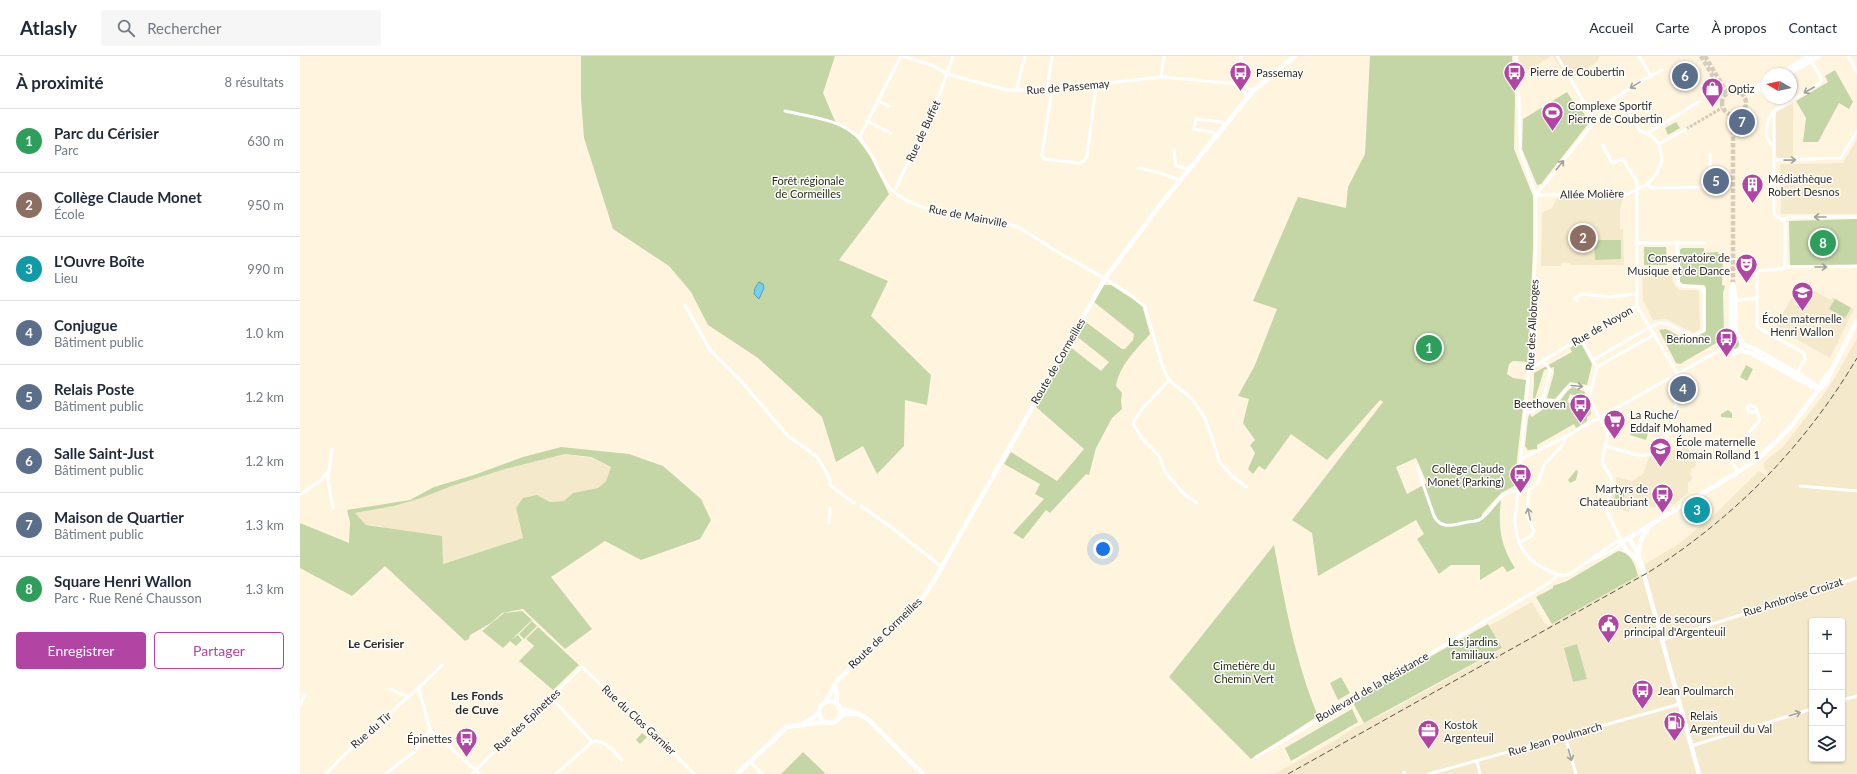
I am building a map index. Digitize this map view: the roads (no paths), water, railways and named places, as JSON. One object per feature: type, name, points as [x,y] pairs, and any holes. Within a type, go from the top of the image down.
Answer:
[{"type":"main road","name":"Route de Cormeilles","points":[[826,702],[838,680],[920,602],[943,568],[1106,277],[1180,180],[1247,97],[1294,56]]},
{"type":"main road","points":[[1790,68],[1809,57],[1819,56]]},
{"type":"main road","points":[[1795,68],[1809,57]]},
{"type":"main road","points":[[1761,85],[1749,94],[1761,89]]},
{"type":"main road","points":[[1733,301],[1731,333],[1725,342],[1725,346],[1732,353],[1740,350],[1751,352],[1819,389]]},
{"type":"main road","points":[[1733,301],[1736,333],[1742,344],[1753,348],[1797,373],[1812,382],[1819,389]]},
{"type":"main road","name":"Boulevard de la Résistance","points":[[1622,542],[1738,472],[1776,442],[1793,424],[1819,389],[1825,384],[1857,321]]},
{"type":"main road","points":[[1730,336],[1737,336]]},
{"type":"main road","points":[[1740,350],[1742,344]]},
{"type":"main road","points":[[1638,553],[1641,540],[1650,526]]},
{"type":"main road","points":[[1629,538],[1638,553],[1699,774]]},
{"type":"main road","points":[[1622,542],[1626,550],[1636,558],[1643,570]]},
{"type":"main road","points":[[838,680],[835,693],[839,718]]},
{"type":"main road","points":[[802,724],[813,718],[819,712],[821,706],[826,702],[858,713],[869,720],[924,774]]},
{"type":"main road","points":[[819,712],[820,718],[824,722]]},
{"type":"main road","points":[[737,774],[786,728],[802,724],[824,722],[832,723],[845,714],[858,713]]},
{"type":"street","name":"Rue de Passemay","points":[[901,56],[934,66],[947,74],[1016,91],[1052,90],[1096,86],[1161,77],[1239,84]]},
{"type":"street","points":[[859,138],[901,56]]},
{"type":"street","name":"Rue de Buffet","points":[[896,188],[947,74],[953,56]]},
{"type":"street","points":[[1016,91],[1025,56]]},
{"type":"street","points":[[1047,90],[1052,56]]},
{"type":"street","points":[[1161,77],[1164,56]]},
{"type":"street","points":[[1241,56],[1239,84],[1247,97]]},
{"type":"street","name":"Rue des Allobroges","points":[[1516,56],[1520,151],[1536,195],[1536,245],[1530,366],[1515,524],[1519,543],[1530,560],[1558,575]]},
{"type":"street","points":[[1557,56],[1595,121]]},
{"type":"street","points":[[1639,56],[1651,76]]},
{"type":"street","points":[[1848,56],[1857,72]]},
{"type":"street","points":[[1774,146],[1768,142],[1767,139],[1767,124],[1769,117],[1774,111],[1820,83],[1821,78],[1809,57]]},
{"type":"street","points":[[1536,195],[1612,100],[1662,70]]},
{"type":"street","points":[[1239,84],[1253,91]]},
{"type":"street","points":[[1052,90],[1042,155],[1044,159],[1079,163],[1084,161],[1087,156],[1096,86]]},
{"type":"street","points":[[1620,96],[1640,130],[1648,133],[1659,144],[1686,129]]},
{"type":"street","points":[[878,101],[889,106]]},
{"type":"street","points":[[1648,133],[1700,101]]},
{"type":"street","name":"Rue de Mainville","points":[[785,111],[812,116],[844,126],[859,138],[874,158],[888,187],[906,200],[946,214],[999,220],[1014,225],[1048,246],[1106,277],[1145,307],[1163,368],[1169,380]]},
{"type":"street","points":[[1774,111],[1774,211],[1776,216],[1783,220],[1785,224],[1785,267]]},
{"type":"street","points":[[1216,135],[1212,132],[1194,129],[1196,120],[1220,122],[1225,124]]},
{"type":"street","points":[[867,121],[891,132]]},
{"type":"street","points":[[1774,160],[1841,158],[1857,132]]},
{"type":"street","name":"Allée Molière","points":[[1536,195],[1628,194],[1636,191],[1646,185],[1660,170],[1662,155],[1659,144]]},
{"type":"street","name":"Rue de Noyon","points":[[1530,366],[1535,366],[1580,338],[1637,306],[1637,182],[1623,159],[1612,163],[1603,145]]},
{"type":"street","points":[[1174,150],[1176,166],[1189,169]]},
{"type":"street","points":[[1646,185],[1654,188],[1710,187],[1710,155]]},
{"type":"street","points":[[1139,168],[1157,172],[1180,180]]},
{"type":"street","points":[[1783,220],[1788,217],[1857,217]]},
{"type":"street","points":[[1636,243],[1705,243]]},
{"type":"street","points":[[1593,360],[1650,326],[1665,323],[1690,336],[1704,331],[1704,290],[1702,288],[1683,287],[1678,284],[1677,244]]},
{"type":"street","points":[[1797,373],[1804,361],[1804,354],[1758,327],[1756,298],[1757,271],[1783,269],[1785,267],[1857,266]]},
{"type":"street","points":[[1577,301],[1574,298],[1583,294],[1609,297],[1637,294]]},
{"type":"street","points":[[1733,301],[1756,298]]},
{"type":"street","points":[[685,305],[710,350],[741,381],[782,429],[817,457],[828,475],[830,485],[854,503]]},
{"type":"street","points":[[1637,306],[1677,373]]},
{"type":"street","points":[[1596,367],[1655,334]]},
{"type":"street","points":[[1580,338],[1596,367],[1589,398],[1608,433],[1602,462],[1611,478],[1612,484],[1606,510],[1622,542]]},
{"type":"street","points":[[1620,345],[1623,352]]},
{"type":"street","points":[[1521,459],[1565,437],[1725,346]]},
{"type":"street","points":[[1525,413],[1538,409],[1550,372],[1549,368],[1543,361]]},
{"type":"street","points":[[1606,446],[1640,455],[1649,454],[1662,446],[1666,438],[1677,394],[1669,378]]},
{"type":"street","points":[[1197,503],[1184,494],[1165,472],[1160,457],[1141,437],[1134,425],[1134,421],[1144,408],[1169,380],[1192,399],[1205,418],[1218,461],[1233,477],[1247,487]]},
{"type":"street","points":[[1541,400],[1556,401],[1568,387],[1573,385],[1591,389]]},
{"type":"street","points":[[1738,472],[1731,460],[1731,453],[1759,421],[1760,417],[1758,412]]},
{"type":"street","points":[[1519,543],[1532,536],[1534,531],[1527,514],[1529,490],[1540,481],[1544,465],[1565,442],[1565,437]]},
{"type":"street","points":[[332,448],[328,481],[334,508]]},
{"type":"street","points":[[1417,467],[1434,516],[1438,522],[1444,525],[1451,526],[1479,520],[1500,497],[1510,491],[1518,491]]},
{"type":"street","points":[[300,495],[321,480],[329,471]]},
{"type":"street","points":[[1800,486],[1857,491]]},
{"type":"street","points":[[861,506],[891,527],[943,568]]},
{"type":"street","points":[[829,523],[830,508]]},
{"type":"street","name":"Boulevard de la Résistance","points":[[1256,757],[1537,590],[1555,579],[1558,575],[1567,575],[1592,560],[1617,548],[1622,542]]},
{"type":"street","name":"Rue Ambroise Croizat","points":[[1662,640],[1857,578]]},
{"type":"street","name":"Rue du Tir","points":[[326,774],[347,750],[419,689],[442,665]]},
{"type":"street","name":"Rue des Epinettes","points":[[472,774],[516,728],[552,698],[582,667]]},
{"type":"street","name":"Rue du Clos Garnier","points":[[582,667],[653,732],[694,774]]},
{"type":"street","points":[[390,689],[408,697]]},
{"type":"street","points":[[419,689],[430,730],[480,774]]},
{"type":"street","points":[[300,705],[305,695]]},
{"type":"street","points":[[1845,699],[1857,696]]},
{"type":"street","points":[[552,698],[592,742]]},
{"type":"street","name":"Rue Jean Poulmarch","points":[[1429,774],[1680,704]]},
{"type":"street","points":[[1691,746],[1809,710]]},
{"type":"street","points":[[385,774],[414,752],[430,730]]},
{"type":"street","points":[[1565,736],[1576,774]]},
{"type":"street","points":[[556,774],[592,742],[601,741],[622,760]]},
{"type":"street","points":[[1477,761],[1480,774]]},
{"type":"street","points":[[750,762],[762,774]]},
{"type":"water","points":[[759,282],[763,284],[764,288],[759,299],[754,294],[755,288]]},
{"type":"tunnel","points":[[1701,56],[1724,95]]},
{"type":"tunnel","points":[[1705,56],[1727,93]]},
{"type":"tunnel","points":[[1734,91],[1743,94],[1746,103],[1743,112],[1734,115],[1725,112],[1722,103],[1725,94],[1734,91]]},
{"type":"tunnel","points":[[1686,129],[1722,108]]},
{"type":"tunnel","points":[[1733,116],[1733,284]]},
{"type":"railway","points":[[1288,774],[1649,572],[1680,551],[1739,503],[1791,450],[1815,421],[1857,358]]},
{"type":"place","name":"Salle Saint-Just","points":[[1685,76]]},
{"type":"place","name":"Passemay","points":[[1240,92]]},
{"type":"place","name":"Pierre de Coubertin","points":[[1515,92]]},
{"type":"place","name":"Optiz","points":[[1712,108]]},
{"type":"place","name":"Maison de Quartier","points":[[1742,122]]},
{"type":"place","name":"Complexe Sportif Pierre de Coubertin","points":[[1552,132]]},
{"type":"place","name":"Relais Poste","points":[[1716,181]]},
{"type":"place","name":"Médiathèque Robert Desnos","points":[[1753,204]]},
{"type":"place","name":"Collège Claude Monet","points":[[1583,238]]},
{"type":"place","name":"Square Henri Wallon","points":[[1823,243]]},
{"type":"place","name":"Conservatoire de Musique et de Dance","points":[[1746,284]]},
{"type":"place","name":"École maternelle Henri Wallon","points":[[1802,312]]},
{"type":"place","name":"Parc du Cérisier","points":[[1429,348]]},
{"type":"place","name":"Berionne","points":[[1726,358]]},
{"type":"place","name":"Conjugue","points":[[1683,389]]},
{"type":"place","name":"Beethoven","points":[[1581,424]]},
{"type":"place","name":"La Ruche/ Eddaif Mohamed","points":[[1615,440]]},
{"type":"place","name":"École maternelle Romain Rolland 1","points":[[1661,468]]},
{"type":"place","name":"Collège Claude Monet (Parking)","points":[[1520,494]]},
{"type":"place","name":"L'Ouvre Boîte","points":[[1697,510]]},
{"type":"place","name":"Martyrs de Chateaubriant","points":[[1663,514]]},
{"type":"place","name":"Centre de secours principal d'Argenteuil","points":[[1608,644]]},
{"type":"place","name":"Jean Poulmarch","points":[[1642,710]]},
{"type":"place","name":"Relais Argenteuil du Val","points":[[1675,742]]},
{"type":"place","name":"Kostok Argenteuil","points":[[1428,750]]},
{"type":"place","name":"Épinettes","points":[[467,758]]},
{"type":"district","name":"Le Cerisier","points":[[376,644]]},
{"type":"district","name":"Les Fonds de Cuve","points":[[477,703]]},
{"type":"park label","name":"Forêt régionale de Cormeilles","points":[[808,187]]},
{"type":"park label","name":"Les jardins familiaux","points":[[1473,648]]},
{"type":"park label","name":"Cimetière du Chemin Vert","points":[[1244,672]]}]
